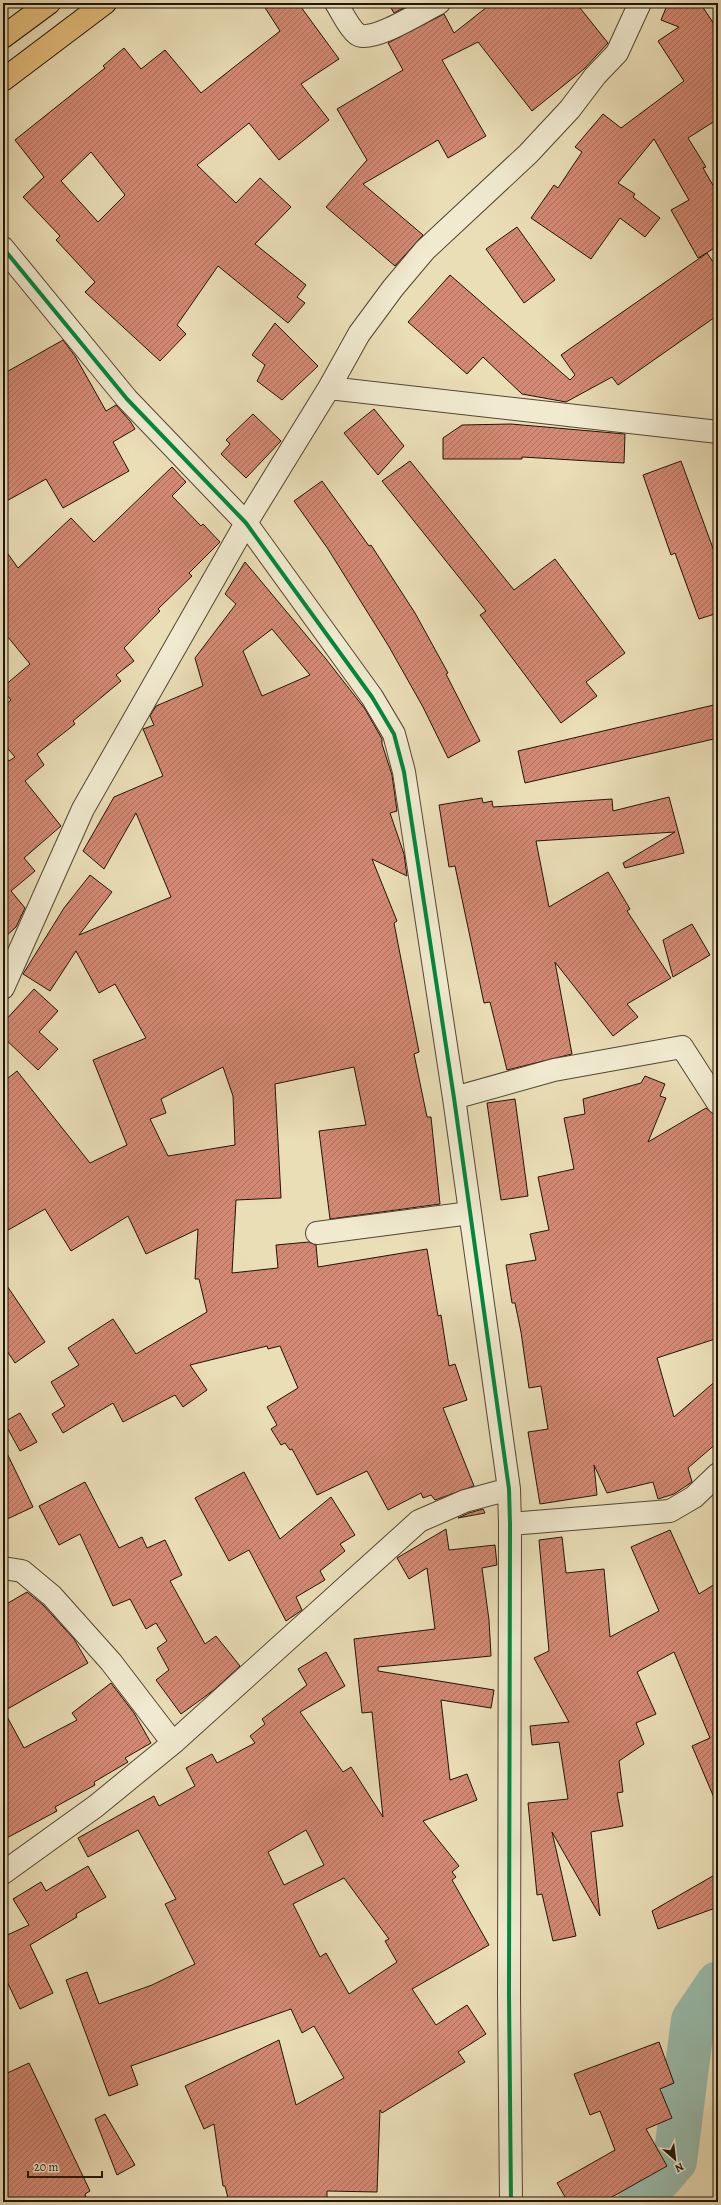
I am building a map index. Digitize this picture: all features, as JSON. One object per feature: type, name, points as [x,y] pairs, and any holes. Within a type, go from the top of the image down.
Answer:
[{"type":"main road","points":[[3,37],[49,3]]},
{"type":"main road","points":[[3,80],[105,3]]},
{"type":"street","points":[[336,3],[357,34],[365,37],[384,32],[439,3]]},
{"type":"street","points":[[5,979],[83,809],[246,523],[330,388],[359,334],[392,288],[426,250],[528,154],[570,109],[595,76],[617,53],[640,3]]},
{"type":"street","points":[[3,248],[127,398],[246,523],[372,697],[394,734],[404,772],[425,901],[454,1098],[508,1489],[510,1524],[509,1995],[511,2202]]},
{"type":"street","points":[[330,388],[718,432]]},
{"type":"street","points":[[454,1098],[554,1070],[682,1047],[718,1103]]},
{"type":"street","points":[[317,1233],[470,1212]]},
{"type":"street","points":[[510,1524],[670,1511],[694,1497],[718,1474]]},
{"type":"street","points":[[3,1873],[96,1806],[173,1743],[419,1521],[465,1501],[508,1489]]},
{"type":"street","points":[[3,1568],[22,1571],[52,1596],[111,1662],[173,1743]]},
{"type":"building","points":[[262,3],[298,3],[339,59],[301,84],[329,120],[279,160],[249,123],[197,165],[236,203],[260,178],[291,207],[255,244],[306,285],[297,297],[305,303],[288,323],[218,266],[177,325],[186,334],[160,361],[85,292],[95,282],[56,240],[60,236],[23,197],[44,177],[15,140],[105,68],[103,66],[124,48],[141,69],[165,50],[201,93],[280,31]],"holes":[[[91,152],[125,195],[98,222],[61,181]]]},
{"type":"building","points":[[388,3],[413,3],[394,13]]},
{"type":"building","points":[[492,3],[576,3],[608,43],[584,69],[532,111],[478,42],[442,60],[486,136],[448,158],[438,140],[363,184],[423,235],[395,266],[326,207],[367,160],[337,109],[403,70],[388,43],[444,14],[454,33]]},
{"type":"building","points":[[668,3],[700,3],[718,30],[718,119],[688,138],[706,167],[703,168],[718,194],[718,246],[698,258],[671,210],[689,200],[654,139],[618,183],[635,194],[633,197],[660,218],[645,237],[620,218],[591,259],[531,218],[554,185],[558,188],[582,152],[575,147],[603,114],[621,128],[684,81],[658,41],[679,27],[661,20]]},
{"type":"building","points":[[517,227],[555,280],[524,303],[486,249]]},
{"type":"building","points":[[707,253],[718,269],[718,315],[618,385],[612,377],[566,402],[522,394],[483,357],[467,374],[408,322],[450,275],[570,380],[575,375],[561,355]]},
{"type":"building","points":[[275,323],[318,366],[282,400],[257,381],[265,365],[252,355]]},
{"type":"building","points":[[63,340],[75,356],[106,411],[116,405],[135,429],[113,442],[129,471],[63,508],[46,479],[3,503],[3,374]]},
{"type":"building","points":[[374,409],[404,446],[378,475],[344,433]]},
{"type":"building","points":[[253,414],[281,441],[246,478],[221,454],[230,444],[226,440]]},
{"type":"building","points":[[511,424],[625,434],[624,463],[522,457],[522,459],[443,459],[443,438],[462,425]]},
{"type":"building","points":[[410,461],[514,590],[555,559],[625,653],[586,682],[597,696],[561,723],[480,615],[486,611],[382,481]]},
{"type":"building","points":[[681,461],[718,562],[718,613],[699,619],[675,553],[671,555],[643,475]]},
{"type":"building","points":[[172,467],[186,482],[172,496],[201,526],[203,524],[220,542],[189,573],[192,576],[158,609],[160,611],[124,648],[134,661],[116,675],[121,681],[73,721],[75,724],[37,754],[44,765],[25,781],[61,826],[24,858],[35,871],[11,891],[25,908],[16,927],[3,939],[3,753],[9,761],[15,757],[3,743],[3,707],[11,700],[3,690],[3,687],[30,664],[3,631],[3,547],[18,568],[71,518],[94,542]]},
{"type":"building","points":[[322,481],[369,546],[371,545],[415,613],[448,673],[446,674],[480,741],[448,758],[423,707],[388,645],[328,549],[294,501]]},
{"type":"building","points":[[245,562],[326,659],[365,709],[382,739],[382,744],[392,775],[397,811],[390,813],[404,854],[407,876],[372,859],[397,921],[394,923],[419,1052],[414,1054],[427,1117],[431,1117],[440,1204],[330,1219],[319,1131],[366,1125],[354,1067],[275,1084],[281,1198],[236,1200],[232,1273],[278,1268],[276,1245],[309,1242],[316,1245],[318,1267],[427,1249],[438,1316],[441,1315],[449,1366],[455,1364],[467,1400],[443,1408],[474,1486],[435,1500],[431,1495],[423,1498],[421,1493],[388,1510],[367,1471],[317,1495],[292,1449],[290,1450],[285,1443],[281,1445],[271,1429],[277,1425],[267,1407],[298,1388],[280,1346],[268,1349],[267,1346],[190,1365],[207,1390],[183,1407],[175,1395],[123,1422],[113,1403],[63,1433],[52,1414],[65,1406],[51,1382],[79,1365],[68,1348],[113,1319],[136,1354],[207,1312],[199,1279],[195,1279],[198,1229],[146,1254],[128,1216],[71,1251],[45,1209],[3,1233],[3,1082],[17,1071],[90,1163],[127,1145],[93,1060],[146,1038],[115,984],[99,993],[76,951],[50,991],[23,974],[64,908],[90,875],[112,892],[79,935],[171,897],[136,813],[104,869],[83,851],[114,797],[163,776],[143,729],[154,725],[150,716],[156,706],[203,686],[195,658],[236,604],[225,594]],"holes":[[[272,629],[310,675],[262,696],[243,651]],[[223,1067],[233,1096],[235,1145],[168,1156],[150,1119],[166,1113],[161,1099]]]},
{"type":"building","points":[[718,704],[718,738],[525,783],[518,751]]},
{"type":"building","points":[[669,797],[684,853],[625,868],[623,863],[675,832],[536,841],[549,907],[608,872],[630,909],[627,911],[671,978],[627,1004],[638,1017],[613,1036],[555,962],[572,1054],[507,1070],[490,1002],[484,1003],[455,866],[449,867],[439,805],[482,798],[483,803],[492,801],[493,807],[612,799],[613,811]]},
{"type":"building","points":[[692,924],[710,955],[673,977],[663,940]]},
{"type":"building","points":[[34,989],[58,1011],[39,1032],[58,1049],[38,1070],[3,1037],[3,1023]]},
{"type":"building","points":[[645,1076],[665,1084],[660,1096],[666,1098],[648,1142],[706,1108],[715,1115],[718,1121],[718,1338],[657,1358],[674,1417],[718,1379],[718,1442],[688,1468],[692,1482],[674,1494],[658,1499],[653,1482],[607,1493],[594,1465],[597,1495],[540,1504],[528,1432],[548,1429],[541,1386],[529,1388],[521,1332],[515,1303],[512,1303],[506,1265],[536,1260],[530,1234],[549,1230],[538,1177],[574,1169],[564,1118],[585,1114],[583,1099],[641,1083]]},
{"type":"building","points":[[515,1099],[528,1196],[501,1200],[487,1103]]},
{"type":"building","points":[[3,1280],[45,1342],[15,1363],[3,1345]]},
{"type":"building","points":[[20,1413],[37,1442],[20,1451],[4,1422]]},
{"type":"building","points":[[3,1445],[33,1507],[3,1521]]},
{"type":"building","points":[[244,1472],[280,1539],[331,1497],[355,1535],[340,1544],[345,1551],[320,1571],[325,1580],[296,1597],[302,1610],[286,1621],[249,1550],[229,1561],[195,1498]]},
{"type":"building","points":[[85,1482],[119,1548],[142,1537],[147,1548],[165,1540],[182,1575],[170,1581],[205,1644],[216,1636],[240,1666],[214,1690],[181,1714],[156,1680],[169,1670],[157,1648],[167,1641],[156,1623],[146,1629],[130,1599],[113,1606],[80,1534],[59,1545],[39,1506]]},
{"type":"building","points":[[483,1509],[485,1513],[458,1518],[469,1513]]},
{"type":"building","points":[[446,1529],[449,1550],[495,1545],[497,1565],[482,1568],[489,1620],[491,1656],[378,1667],[378,1671],[494,1690],[491,1708],[441,1700],[450,1780],[467,1774],[477,1800],[423,1821],[459,1866],[452,1872],[456,1877],[452,1880],[489,1945],[412,1989],[436,2025],[467,2005],[486,2034],[458,2052],[465,2062],[382,2113],[380,2110],[377,2192],[327,2191],[327,2202],[229,2202],[225,2186],[223,2186],[214,2124],[204,2129],[185,2086],[279,2040],[296,2105],[344,2078],[314,2026],[302,2033],[291,2009],[131,2066],[138,2085],[109,2096],[66,1980],[87,1972],[99,2004],[152,1985],[195,1964],[165,1904],[176,1899],[138,1830],[88,1857],[78,1838],[154,1796],[159,1806],[195,1786],[186,1768],[212,1754],[217,1763],[255,1743],[250,1736],[265,1724],[262,1719],[307,1685],[298,1669],[326,1652],[345,1686],[300,1712],[343,1772],[351,1767],[383,1817],[372,1712],[362,1713],[354,1639],[435,1629],[427,1568],[409,1579],[397,1558]],"holes":[[[306,1830],[324,1865],[284,1885],[268,1852]],[[344,1878],[389,1939],[385,1941],[397,1962],[349,1994],[326,1953],[320,1957],[293,1904]]]},
{"type":"building","points":[[670,1530],[699,1594],[718,1582],[718,1807],[692,1746],[710,1738],[674,1652],[637,1672],[656,1714],[636,1723],[644,1744],[619,1761],[623,1792],[617,1793],[623,1826],[591,1832],[600,1916],[552,1832],[576,1936],[553,1941],[542,1894],[537,1895],[528,1803],[568,1799],[559,1742],[532,1745],[530,1726],[569,1722],[534,1658],[549,1651],[539,1540],[562,1537],[566,1573],[604,1569],[610,1637],[659,1611],[631,1547]]},
{"type":"building","points":[[27,1592],[43,1605],[74,1639],[88,1663],[4,1711],[24,1748],[77,1720],[72,1713],[111,1683],[134,1713],[151,1743],[125,1758],[128,1762],[94,1782],[95,1785],[55,1807],[57,1811],[3,1840],[3,1606]]},
{"type":"building","points":[[88,1866],[106,1897],[76,1914],[77,1917],[30,1945],[53,1993],[20,2009],[3,1973],[3,1937],[29,1925],[13,1899],[41,1882],[46,1891]]},
{"type":"building","points":[[718,1873],[718,1907],[658,1929],[652,1911]]},
{"type":"building","points":[[659,2042],[674,2083],[660,2089],[672,2118],[646,2129],[667,2166],[603,2202],[568,2202],[557,2183],[615,2150],[600,2111],[590,2115],[574,2074]]},
{"type":"building","points":[[29,2063],[90,2191],[85,2194],[86,2198],[76,2202],[3,2202],[3,2075]]},
{"type":"building","points":[[105,2114],[135,2165],[117,2175],[95,2119]]},
{"type":"waterway","points":[[639,2202],[675,2161],[693,2020],[718,1983]]},
{"type":"cycle path","points":[[3,248],[127,399],[246,523],[372,697],[394,734],[404,772],[454,1098],[509,1489],[509,1995],[511,2202]]}]
